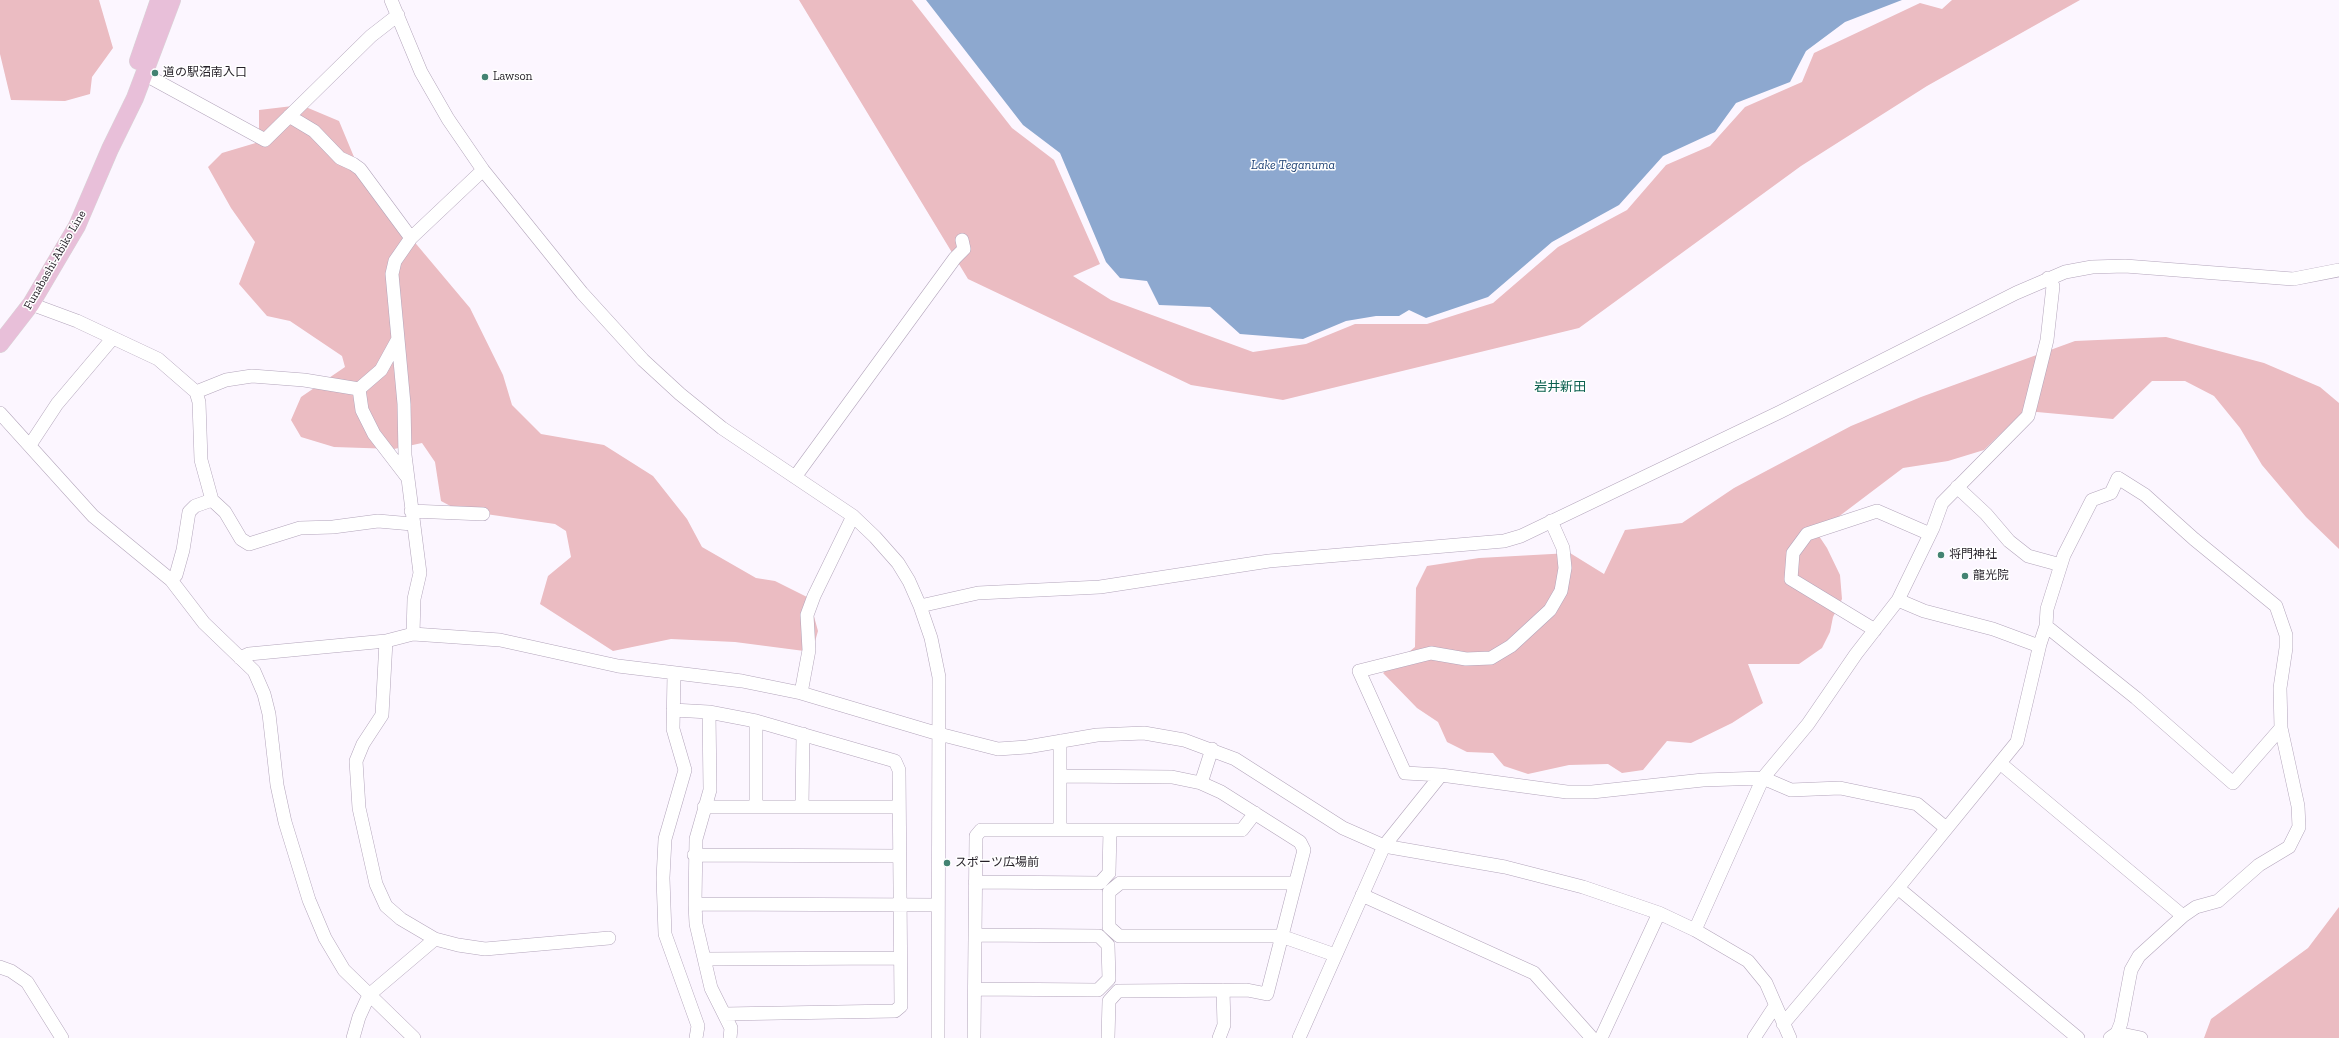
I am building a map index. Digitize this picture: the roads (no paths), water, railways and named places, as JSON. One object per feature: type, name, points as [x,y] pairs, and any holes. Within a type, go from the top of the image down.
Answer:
[{"type":"main road","name":"Funabashi-Abiko Line","points":[[110,149],[125,95],[159,0]]},
{"type":"main road","name":"Funabashi-Abiko Line","points":[[0,344],[31,304],[77,226],[110,149],[135,98],[172,0]]},
{"type":"street","points":[[391,0],[421,72],[448,119],[483,170],[578,288],[643,360],[680,394],[722,428],[853,516],[876,537],[898,562],[920,606],[931,638],[938,677],[938,1038]]},
{"type":"street","points":[[144,74],[265,140],[371,36],[398,15]]},
{"type":"street","points":[[289,116],[314,131],[340,158],[360,169],[411,238]]},
{"type":"street","points":[[413,634],[414,600],[420,573],[412,524],[407,477],[404,404],[392,274],[395,261],[411,238],[483,170]]},
{"type":"street","points":[[795,477],[955,258],[964,249],[962,240]]},
{"type":"street","points":[[920,606],[978,593],[1100,587],[1269,561],[1504,541],[1551,521],[1780,412],[2048,278],[2065,272],[2092,267],[2126,266],[2293,279],[2339,270]]},
{"type":"street","points":[[1695,930],[1763,778],[1808,724],[1898,600],[1930,534],[1942,503],[2028,416],[2047,340],[2053,286],[2048,278]]},
{"type":"street","points":[[31,304],[77,321],[112,339],[158,359],[196,392],[199,402],[201,460],[212,500],[225,512],[241,539],[248,544],[300,528],[333,527],[378,522],[412,524]]},
{"type":"street","points":[[30,445],[57,404],[112,339]]},
{"type":"street","points":[[359,389],[381,370],[398,340]]},
{"type":"street","points":[[196,392],[226,380],[252,376],[304,380],[359,389]]},
{"type":"street","points":[[359,389],[362,410],[374,434],[407,477]]},
{"type":"street","points":[[0,412],[93,516],[171,580],[204,623],[254,671],[264,694],[285,822],[309,900],[325,938],[344,970],[414,1038]]},
{"type":"street","points":[[1783,1024],[1898,888],[2017,742],[2039,646],[2046,626],[2047,609],[2061,565],[2092,500],[2111,493],[2118,478],[2145,495],[2276,606],[2286,642],[2280,688],[2281,728],[2298,806],[2299,827],[2289,847],[2259,865],[2218,901],[2196,907],[2183,916],[2139,956],[2131,970],[2121,1023],[2113,1036],[2141,1038]]},
{"type":"street","points":[[1957,487],[1986,514],[2009,541],[2028,556],[2061,565]]},
{"type":"street","points":[[171,580],[176,575],[183,550],[189,512],[195,506],[212,500]]},
{"type":"street","points":[[411,511],[483,514]]},
{"type":"street","points":[[1875,630],[1791,579],[1793,553],[1807,534],[1876,511],[1930,534]]},
{"type":"street","points":[[801,693],[808,650],[807,615],[814,596],[853,516]]},
{"type":"street","points":[[1551,521],[1563,548],[1565,568],[1562,591],[1550,610],[1511,646],[1491,658],[1466,659],[1431,653],[1358,671],[1405,773],[1441,775],[1551,790],[1592,792],[1703,780],[1763,778],[1791,790],[1840,788],[1917,804],[1946,828]]},
{"type":"street","points":[[1898,600],[1924,611],[1993,629],[2039,646]]},
{"type":"street","points":[[2046,626],[2136,698],[2233,783],[2281,728]]},
{"type":"street","points":[[240,658],[249,654],[386,641],[413,634],[500,640],[618,666],[674,674],[742,681],[801,693],[939,734],[998,749],[1027,747],[1097,735],[1144,733],[1184,740],[1212,749],[1254,771],[1343,828],[1384,846],[1505,867],[1583,887],[1659,913],[1695,930],[1748,961],[1766,983],[1790,1038]]},
{"type":"street","points":[[386,641],[382,715],[363,744],[356,761],[359,808],[376,884],[386,906],[401,919],[435,939],[485,948],[609,938]]},
{"type":"street","points":[[674,674],[673,729],[685,770],[665,839],[663,878],[665,934],[698,1026],[696,1038]]},
{"type":"street","points":[[673,710],[709,712],[756,721],[895,761],[899,770],[898,807],[901,1006],[895,1011],[724,1014]]},
{"type":"street","points":[[709,712],[710,790],[696,839],[694,855],[696,924],[711,988],[731,1028],[730,1038]]},
{"type":"street","points":[[756,721],[756,807]]},
{"type":"street","points":[[802,807],[803,734]]},
{"type":"street","points":[[1060,741],[1060,830]]},
{"type":"street","points":[[1201,783],[1212,749]]},
{"type":"street","points":[[2000,763],[2183,916]]},
{"type":"street","points":[[1298,1038],[1384,846],[1441,775]]},
{"type":"street","points":[[1060,776],[1172,777],[1201,783],[1255,813],[1300,842],[1304,850],[1267,994],[1247,990],[1118,991],[1109,1001],[1108,1038]]},
{"type":"street","points":[[704,807],[898,807]]},
{"type":"street","points":[[974,1038],[976,836],[981,830],[1242,830],[1255,813]]},
{"type":"street","points":[[975,882],[1100,883],[1109,873],[1110,830]]},
{"type":"street","points":[[694,855],[899,856]]},
{"type":"street","points":[[1295,883],[1120,883],[1109,892],[1109,927],[1119,936],[1281,936],[1335,955]]},
{"type":"street","points":[[1898,888],[2078,1038]]},
{"type":"street","points":[[1362,895],[1534,973],[1592,1038]]},
{"type":"street","points":[[695,904],[938,905]]},
{"type":"street","points":[[1601,1038],[1659,913]]},
{"type":"street","points":[[975,935],[1100,936],[1108,945],[1109,979],[1098,990],[975,989]]},
{"type":"street","points":[[353,1038],[359,1017],[369,995],[435,939]]},
{"type":"street","points":[[705,959],[900,958]]},
{"type":"street","points":[[0,967],[12,971],[27,982],[62,1038]]},
{"type":"street","points":[[1219,1038],[1224,1025],[1223,990]]},
{"type":"street","points":[[1754,1038],[1775,1006]]},
{"type":"water","name":"Lake Teganuma","points":[[926,0],[1902,0],[1845,22],[1806,51],[1790,82],[1736,103],[1715,132],[1663,156],[1619,205],[1552,242],[1488,297],[1426,318],[1409,310],[1399,316],[1376,316],[1346,321],[1303,339],[1240,334],[1210,307],[1159,305],[1147,281],[1120,278],[1106,262],[1060,153],[1023,125]]},
{"type":"place","name":"道の駅沼南入口","points":[[155,73]]},
{"type":"place","name":"Lawson","points":[[485,77]]},
{"type":"place","name":"将門神社","points":[[1941,555]]},
{"type":"place","name":"龍光院","points":[[1965,576]]},
{"type":"place","name":"スポーツ広場前","points":[[947,863]]},
{"type":"district","name":"岩井新田","points":[[1560,387]]}]
